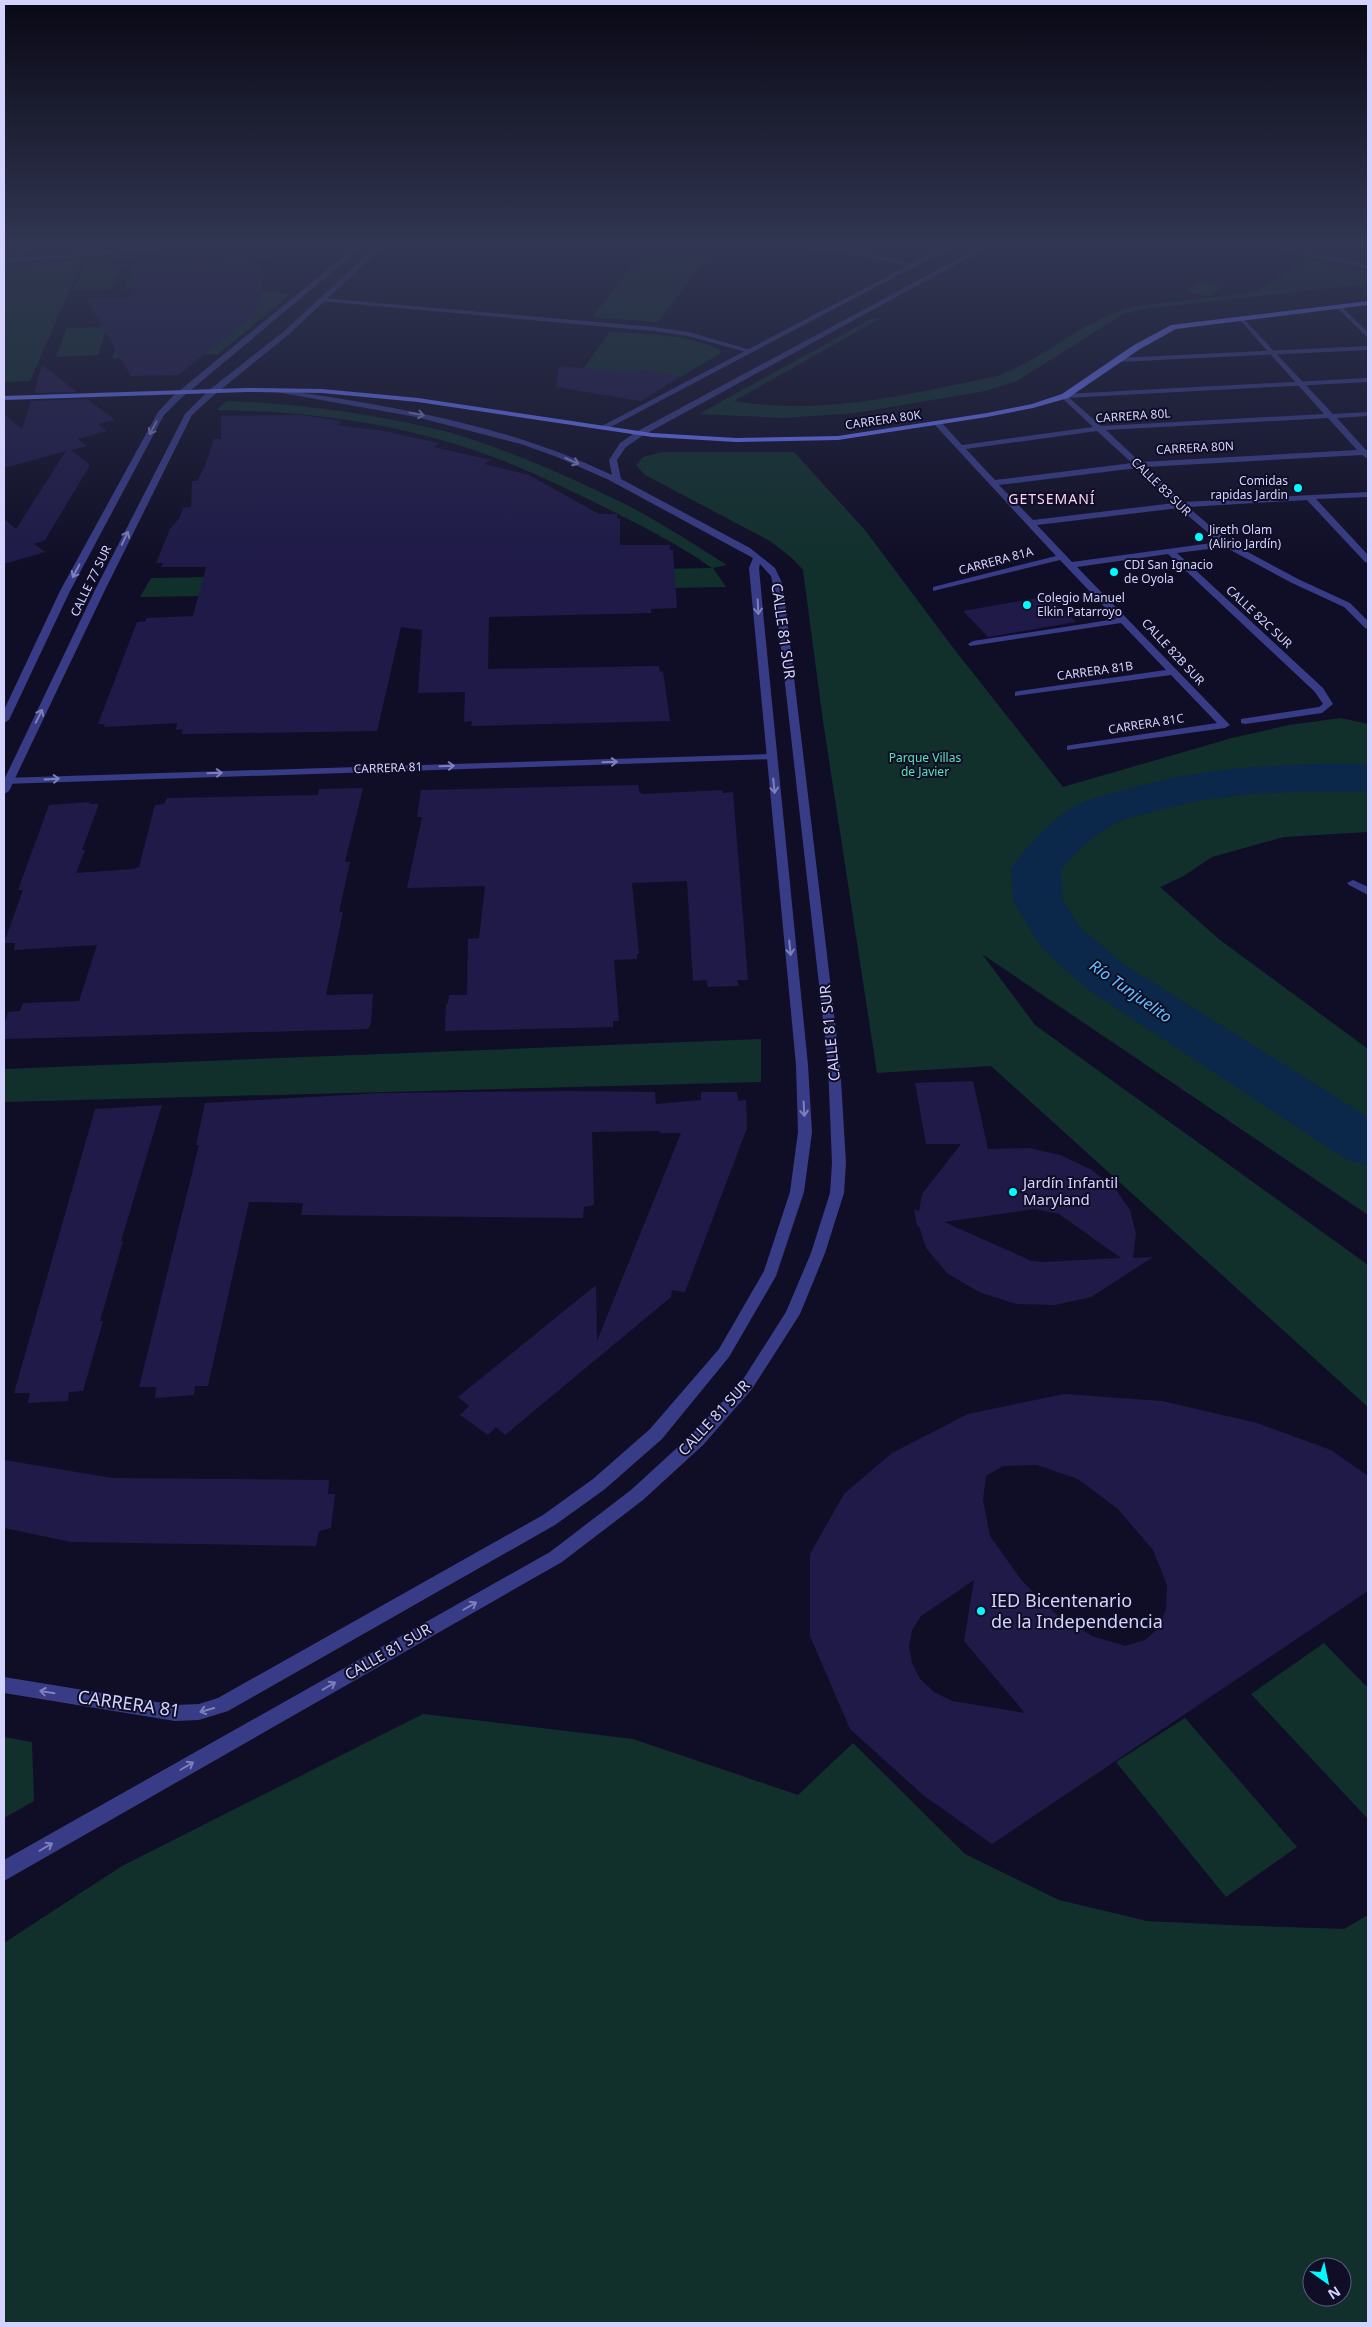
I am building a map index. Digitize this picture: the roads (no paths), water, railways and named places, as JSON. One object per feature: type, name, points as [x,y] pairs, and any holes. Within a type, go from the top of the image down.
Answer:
[{"type":"main road","points":[[1065,396],[1132,351]]},
{"type":"main road","name":"CARRERA 80K","points":[[4,398],[265,389],[371,394],[639,434],[706,439],[805,440],[853,437],[938,424],[1018,409],[1065,396]]},
{"type":"street","name":"CALLE 77 SUR","points":[[4,720],[65,591],[160,414],[234,351]]},
{"type":"street","name":"CALLE 77 SUR","points":[[4,792],[6,781],[189,414],[203,399],[265,351]]},
{"type":"street","points":[[602,428],[750,351]]},
{"type":"street","points":[[617,481],[613,460],[623,445],[639,434],[793,351]]},
{"type":"street","points":[[1118,360],[1306,351]]},
{"type":"street","points":[[1272,352],[1329,416],[1367,454]]},
{"type":"street","name":"CARRERA 80K","points":[[1065,396],[1368,380]]},
{"type":"street","name":"CALLE 81 SUR","points":[[4,1871],[556,1557],[637,1495],[697,1440],[747,1385],[793,1314],[818,1252],[837,1193],[840,1163],[834,1064],[779,588],[771,569],[729,541],[617,481],[562,456],[479,428],[380,407],[265,389]]},
{"type":"street","name":"CALLE 83 SUR","points":[[1065,396],[1180,505],[1226,544],[1295,581],[1347,605],[1368,626]]},
{"type":"street","name":"CARRERA 80L","points":[[961,447],[1100,428],[1368,414]]},
{"type":"street","name":"CALLE 82B SUR","points":[[938,424],[1062,557],[1126,620],[1225,725]]},
{"type":"street","name":"CARRERA 80N","points":[[994,483],[1139,465],[1367,454]]},
{"type":"street","points":[[1032,523],[1180,505],[1368,494]]},
{"type":"street","points":[[1309,496],[1368,560]]},
{"type":"street","points":[[1070,565],[1226,544]]},
{"type":"street","name":"CALLE 82C SUR","points":[[1170,552],[1319,690],[1328,704],[1322,710],[1245,721]]},
{"type":"street","name":"CARRERA 81A","points":[[936,590],[1062,557]]},
{"type":"street","name":"CALLE 81 SUR","points":[[251,1690],[549,1520],[599,1484],[656,1434],[724,1353],[771,1272],[797,1192],[805,1132],[802,1065],[754,568],[757,559]]},
{"type":"street","points":[[1347,605],[1366,608]]},
{"type":"street","points":[[973,644],[1126,620]]},
{"type":"street","name":"CARRERA 81B","points":[[1019,694],[1174,672]]},
{"type":"street","name":"CARRERA 81C","points":[[1071,748],[1225,725]]},
{"type":"street","name":"CARRERA 81","points":[[6,781],[772,757]]},
{"type":"street","points":[[1353,883],[1368,892]]},
{"type":"street","name":"CARRERA 81","points":[[4,1685],[175,1713],[199,1712],[214,1708],[251,1690]]},
{"type":"waterway","name":"Río Tunjuelito","points":[[1368,778],[1248,780],[1219,783],[1161,794],[1103,811],[1086,820],[1062,839],[1036,869],[1038,901],[1062,939],[1106,977],[1368,1145]]},
{"type":"place","name":"Comidas rapidas Jardin","points":[[1298,488]]},
{"type":"place","name":"Jireth Olam (Alirio Jardín)","points":[[1199,537]]},
{"type":"place","name":"CDI San Ignacio de Oyola","points":[[1114,572]]},
{"type":"place","name":"Colegio Manuel Elkin Patarroyo","points":[[1027,605]]},
{"type":"place","name":"Jardín Infantil Maryland","points":[[1013,1192]]},
{"type":"place","name":"IED Bicentenario de la Independencia","points":[[981,1611]]},
{"type":"district","name":"GETSEMANÍ","points":[[1052,499]]},
{"type":"park label","name":"Parque Villas de Javier","points":[[925,765]]}]
